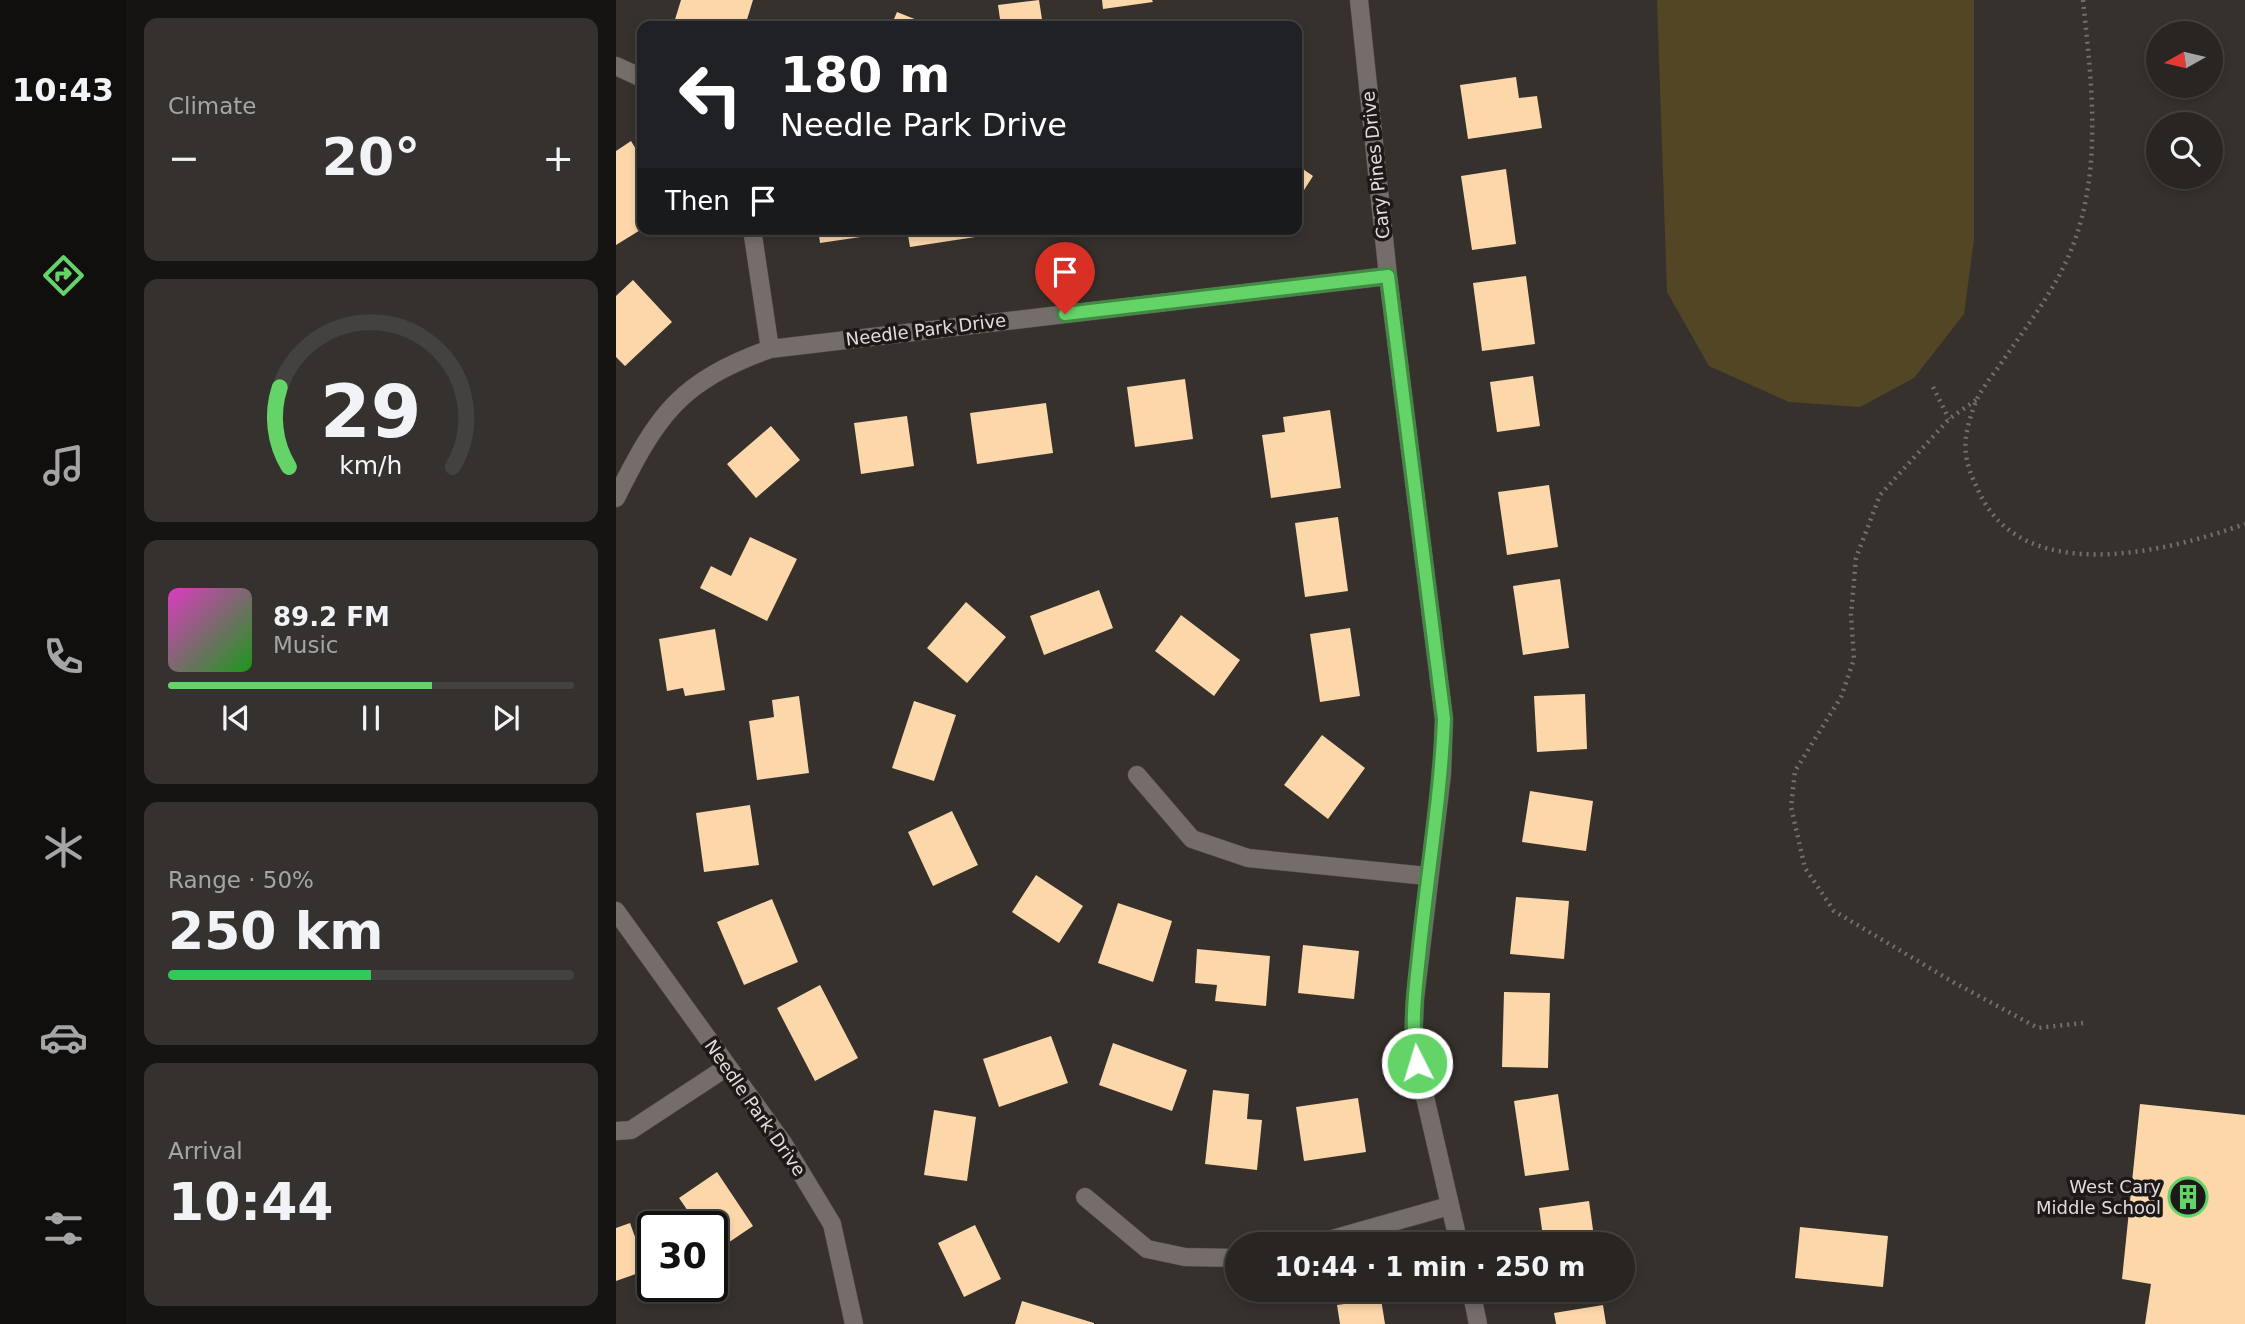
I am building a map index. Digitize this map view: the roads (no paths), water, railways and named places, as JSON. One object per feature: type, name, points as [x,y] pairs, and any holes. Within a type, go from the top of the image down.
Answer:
[{"type":"street","name":"Cary Pines Drive","points":[[1359,0],[1388,276],[1444,719],[1442,774],[1427,876],[1413,1045],[1456,1232]]},
{"type":"street","points":[[616,66],[637,76]]},
{"type":"street","points":[[753,235],[769,349]]},
{"type":"street","name":"Needle Park Drive","points":[[616,498],[653,428],[680,397],[727,364],[769,349],[1388,276]]},
{"type":"street","points":[[1137,775],[1192,839],[1248,858],[1427,876]]},
{"type":"street","name":"Needle Park Drive","points":[[616,911],[783,1143],[832,1224],[854,1324]]},
{"type":"street","points":[[616,1131],[631,1130],[727,1067]]},
{"type":"street","points":[[1085,1197],[1147,1249],[1185,1256],[1225,1258]]},
{"type":"street","points":[[1357,1232],[1449,1206]]},
{"type":"street","points":[[1473,1302],[1478,1324]]},
{"type":"place","name":"West Cary Middle School","points":[[2188,1197]]}]
